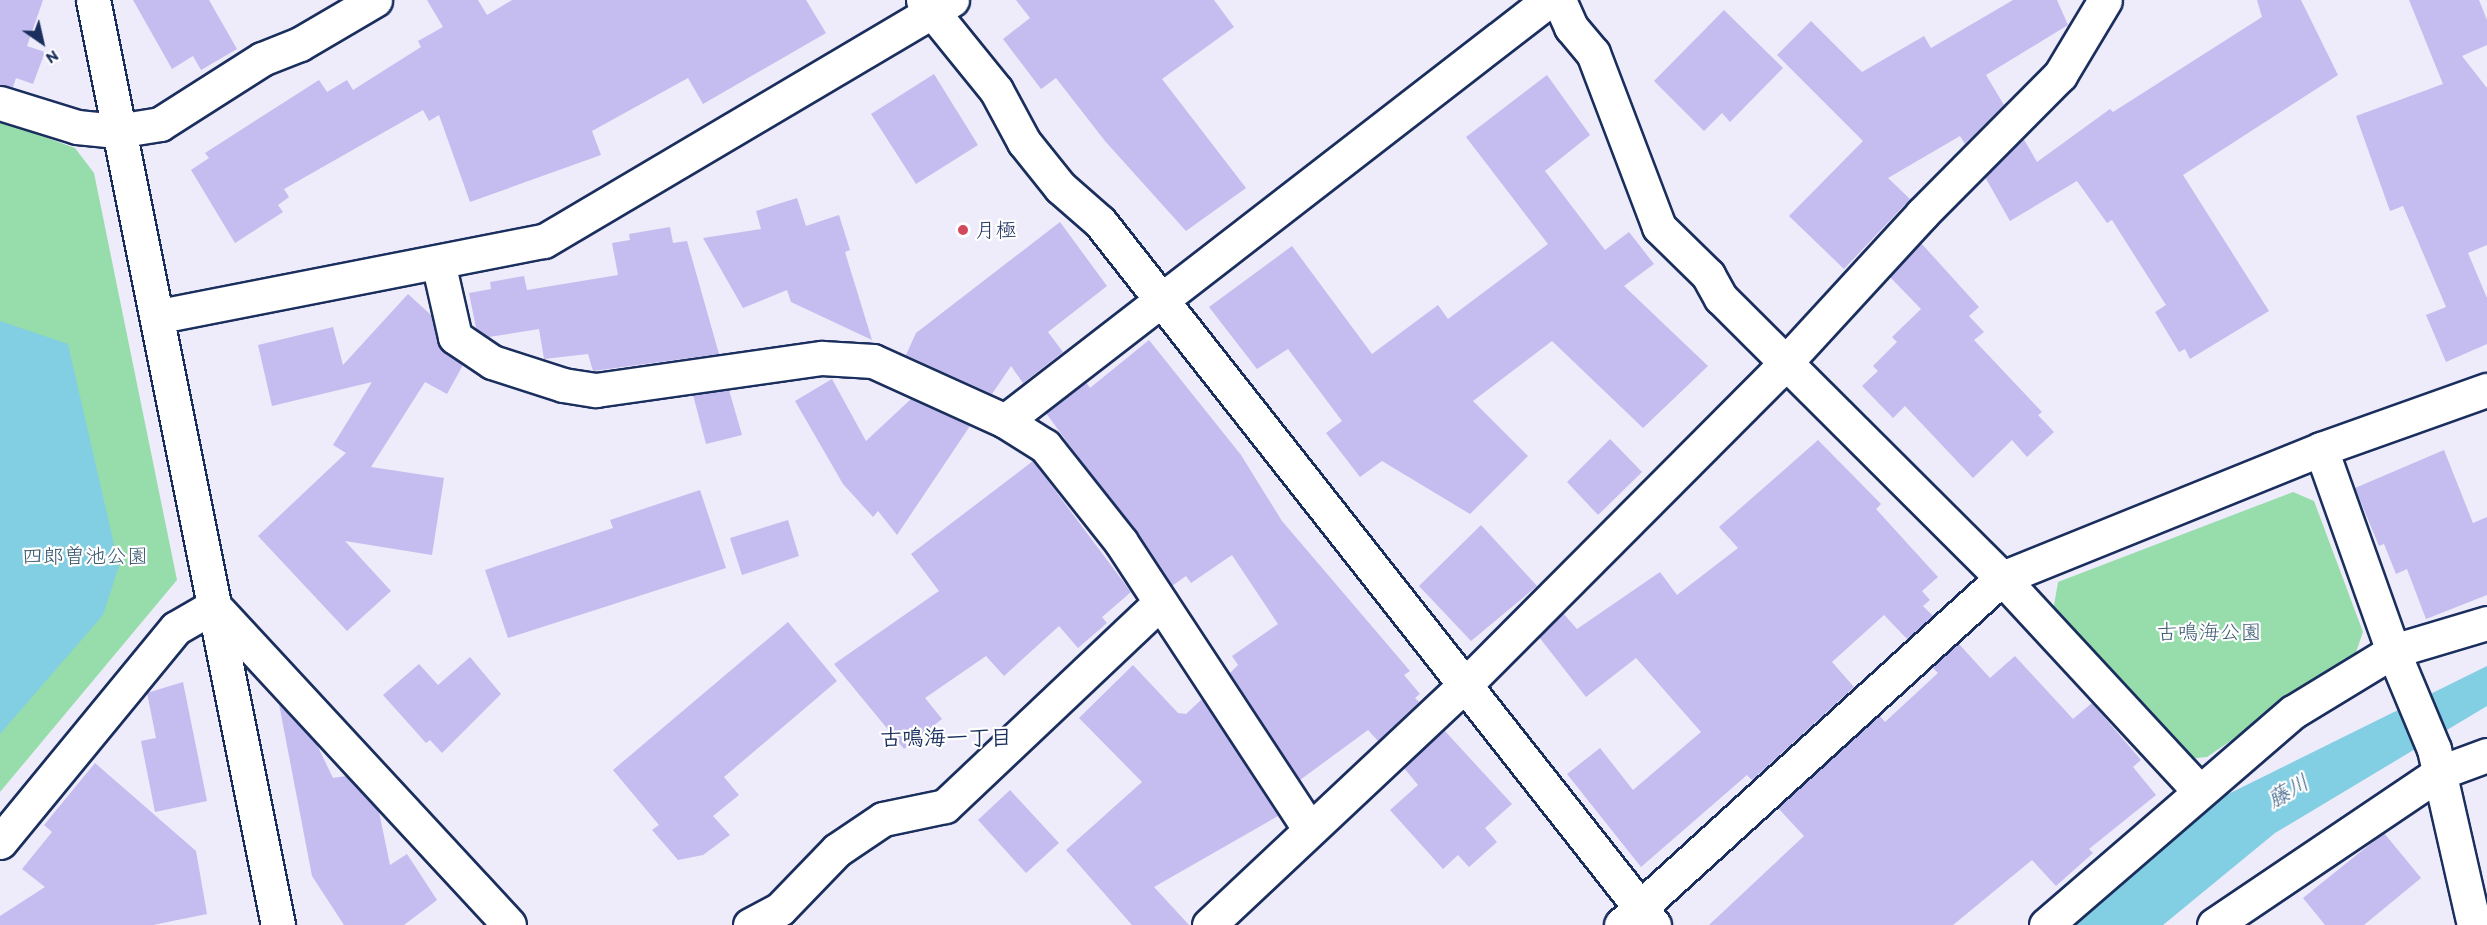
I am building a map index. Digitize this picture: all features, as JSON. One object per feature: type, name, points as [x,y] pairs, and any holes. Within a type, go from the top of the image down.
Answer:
[{"type":"street","points":[[93,0],[117,131],[160,316],[214,606],[278,925]]},
{"type":"street","points":[[0,103],[53,122],[117,131],[160,124],[262,58],[300,44],[375,0]]},
{"type":"street","points":[[1005,421],[1549,0]]},
{"type":"street","points":[[1559,0],[1571,27],[1593,53],[1659,227],[1708,275],[1721,298],[1787,361],[2002,578],[2198,790]]},
{"type":"street","points":[[1209,925],[1309,828],[1465,685],[1787,361],[1922,214],[2060,75],[2105,0]]},
{"type":"street","points":[[160,316],[544,241],[936,4],[996,90],[1024,142],[1060,187],[1100,222],[1162,300],[1465,685],[1639,919],[2002,578],[2321,449],[2487,390]]},
{"type":"street","points":[[438,262],[455,337],[492,362],[563,385],[596,390],[822,358],[873,361],[1005,421],[1045,446],[1120,542],[1309,828]]},
{"type":"street","points":[[2321,449],[2397,661],[2438,761],[2474,925]]},
{"type":"street","points":[[750,925],[780,909],[837,849],[883,819],[945,806],[1160,603]]},
{"type":"street","points":[[0,842],[176,627],[214,606]]},
{"type":"street","points":[[214,606],[509,925]]},
{"type":"street","points":[[2046,925],[2198,790],[2294,712],[2397,661],[2487,623]]},
{"type":"street","points":[[2214,925],[2438,761],[2487,755]]},
{"type":"green space","name":"四郎曽池公園","points":[[0,121],[75,148],[94,173],[177,580],[0,792]]},
{"type":"green space","name":"古鳴海公園","points":[[2293,492],[2314,501],[2363,632],[2355,655],[2207,757],[2187,759],[2052,617],[2058,582]]},
{"type":"water","points":[[0,321],[68,344],[119,566],[103,615],[0,734]]},
{"type":"water","name":"藤川","points":[[2487,666],[2487,706],[2275,833],[2163,925],[2073,925],[2206,805]]},
{"type":"building","points":[[0,0],[43,0],[27,46],[45,52],[33,84],[16,78],[13,87],[0,85]]},
{"type":"building","points":[[133,0],[209,0],[237,49],[201,70],[193,56],[172,69]]},
{"type":"building","points":[[427,0],[478,0],[487,15],[512,0],[806,0],[826,33],[703,104],[688,78],[592,131],[601,155],[470,202],[439,115],[429,121],[423,110],[284,189],[289,197],[278,205],[283,212],[235,243],[191,170],[209,158],[205,153],[319,80],[327,92],[347,80],[353,90],[421,47],[418,41],[443,27]]},
{"type":"building","points":[[1016,0],[1214,0],[1234,27],[1162,79],[1246,188],[1186,231],[1105,141],[1056,78],[1041,89],[1003,39],[1030,18]]},
{"type":"building","points":[[2013,0],[2057,0],[2068,25],[1986,75],[2004,105],[1965,144],[1960,136],[1888,178],[1910,199],[1844,269],[1789,216],[1863,141],[1777,55],[1811,21],[1862,72],[1924,36],[1931,48]]},
{"type":"building","points":[[2257,0],[2301,0],[2338,75],[2183,175],[2269,311],[2190,359],[2185,349],[2179,352],[2155,312],[2166,305],[2112,220],[2107,223],[2077,181],[2010,221],[1985,177],[2023,138],[2037,162],[2110,109],[2113,112],[2262,17]]},
{"type":"building","points":[[2409,0],[2479,0],[2487,20],[2487,45],[2462,56],[2487,88],[2487,245],[2468,253],[2487,298],[2487,344],[2446,362],[2426,315],[2446,307],[2403,206],[2390,211],[2356,116],[2443,84]]},
{"type":"building","points":[[1724,10],[1783,68],[1730,122],[1722,113],[1704,131],[1654,81]]},
{"type":"building","points":[[934,74],[978,145],[916,184],[871,114]]},
{"type":"building","points":[[1547,75],[1590,135],[1545,171],[1605,250],[1629,232],[1654,264],[1624,286],[1708,366],[1643,428],[1552,341],[1473,401],[1528,456],[1470,514],[1382,461],[1360,477],[1326,433],[1342,421],[1288,349],[1257,369],[1209,307],[1292,246],[1372,354],[1438,305],[1448,319],[1548,244],[1466,137]]},
{"type":"building","points":[[797,198],[806,226],[839,215],[850,250],[845,252],[872,340],[791,302],[787,290],[743,308],[703,238],[761,229],[756,211]]},
{"type":"building","points":[[1060,222],[1107,286],[1048,332],[1063,352],[1023,383],[1011,366],[992,394],[906,355],[916,333]]},
{"type":"building","points":[[670,227],[673,243],[687,241],[719,354],[593,371],[588,354],[544,359],[539,329],[489,337],[476,328],[469,293],[491,289],[490,282],[524,276],[527,290],[618,275],[612,243],[630,240],[629,234]]},
{"type":"building","points":[[1921,243],[1979,307],[1969,316],[1984,332],[1974,340],[2042,412],[2038,415],[2054,432],[2027,457],[2012,440],[1973,478],[1905,406],[1893,418],[1862,386],[1878,371],[1873,366],[1897,342],[1892,337],[1921,309],[1890,277]]},
{"type":"building","points":[[408,294],[431,315],[444,352],[463,365],[447,394],[425,382],[371,467],[444,478],[432,555],[345,541],[391,591],[347,631],[258,536],[346,453],[333,445],[372,382],[272,406],[258,345],[333,327],[343,365]]},
{"type":"building","points":[[1149,340],[1241,455],[1282,521],[1410,671],[1404,675],[1420,694],[1415,698],[1419,702],[1378,741],[1368,730],[1300,780],[1230,673],[1238,665],[1232,656],[1278,624],[1232,555],[1191,583],[1186,576],[1172,586],[1046,413],[1086,382],[1090,388]]},
{"type":"building","points":[[832,379],[866,441],[911,399],[970,426],[897,535],[878,511],[873,517],[843,484],[795,401]]},
{"type":"building","points":[[729,390],[742,435],[706,444],[693,395]]},
{"type":"building","points":[[1610,439],[1642,472],[1598,515],[1567,482]]},
{"type":"building","points":[[1818,440],[1881,504],[1876,509],[1938,577],[1922,591],[1930,600],[1923,606],[1933,616],[1907,639],[1884,615],[1832,662],[1854,687],[1752,780],[1747,775],[1641,867],[1567,774],[1600,748],[1633,790],[1701,732],[1636,658],[1586,697],[1539,637],[1563,613],[1577,629],[1660,572],[1677,595],[1738,548],[1719,527]]},
{"type":"building","points":[[2444,450],[2473,523],[2487,517],[2487,595],[2426,619],[2407,569],[2396,574],[2384,544],[2379,546],[2355,488]]},
{"type":"building","points":[[1033,461],[1131,592],[1102,617],[1107,623],[1078,648],[1059,626],[1004,676],[986,656],[925,698],[942,719],[904,749],[834,664],[939,591],[911,554]]},
{"type":"building","points":[[700,490],[726,568],[508,638],[485,570],[613,528],[610,520]]},
{"type":"building","points":[[788,520],[799,556],[742,575],[730,538]]},
{"type":"building","points":[[1481,525],[1537,586],[1471,641],[1419,586]]},
{"type":"building","points":[[788,622],[837,681],[724,777],[739,795],[713,816],[730,835],[703,855],[678,860],[652,830],[659,825],[613,770]]},
{"type":"building","points":[[1958,643],[1990,678],[2015,656],[2073,719],[2092,703],[2141,760],[2133,767],[2156,795],[2089,849],[2093,853],[2056,886],[2032,860],[1953,925],[1709,925],[1804,836],[1778,808],[1879,715],[1885,722],[1938,673],[1932,667]]},
{"type":"building","points":[[470,657],[501,694],[442,753],[430,740],[426,743],[383,695],[419,664],[438,685]]},
{"type":"building","points":[[1133,665],[1178,713],[1186,714],[1202,699],[1278,816],[1154,887],[1189,925],[1132,925],[1066,850],[1142,782],[1079,718]]},
{"type":"building","points":[[183,682],[207,801],[155,812],[141,741],[156,738],[147,693]]},
{"type":"building","points":[[279,704],[317,745],[333,778],[346,776],[379,812],[390,865],[407,854],[437,900],[404,925],[344,925],[312,876]]},
{"type":"building","points":[[1444,730],[1512,804],[1485,828],[1497,842],[1469,867],[1458,855],[1443,869],[1390,810],[1418,785],[1404,768]]},
{"type":"building","points":[[95,763],[196,851],[207,914],[153,925],[0,925],[0,916],[45,887],[22,869],[52,832],[44,825]]},
{"type":"building","points":[[1010,790],[1059,843],[1026,873],[978,820]]},
{"type":"building","points":[[2384,833],[2421,878],[2364,925],[2325,925],[2303,898]]},
{"type":"place","name":"月極","points":[[963,230]]},
{"type":"district","name":"古鳴海一丁目","points":[[946,738]]}]
